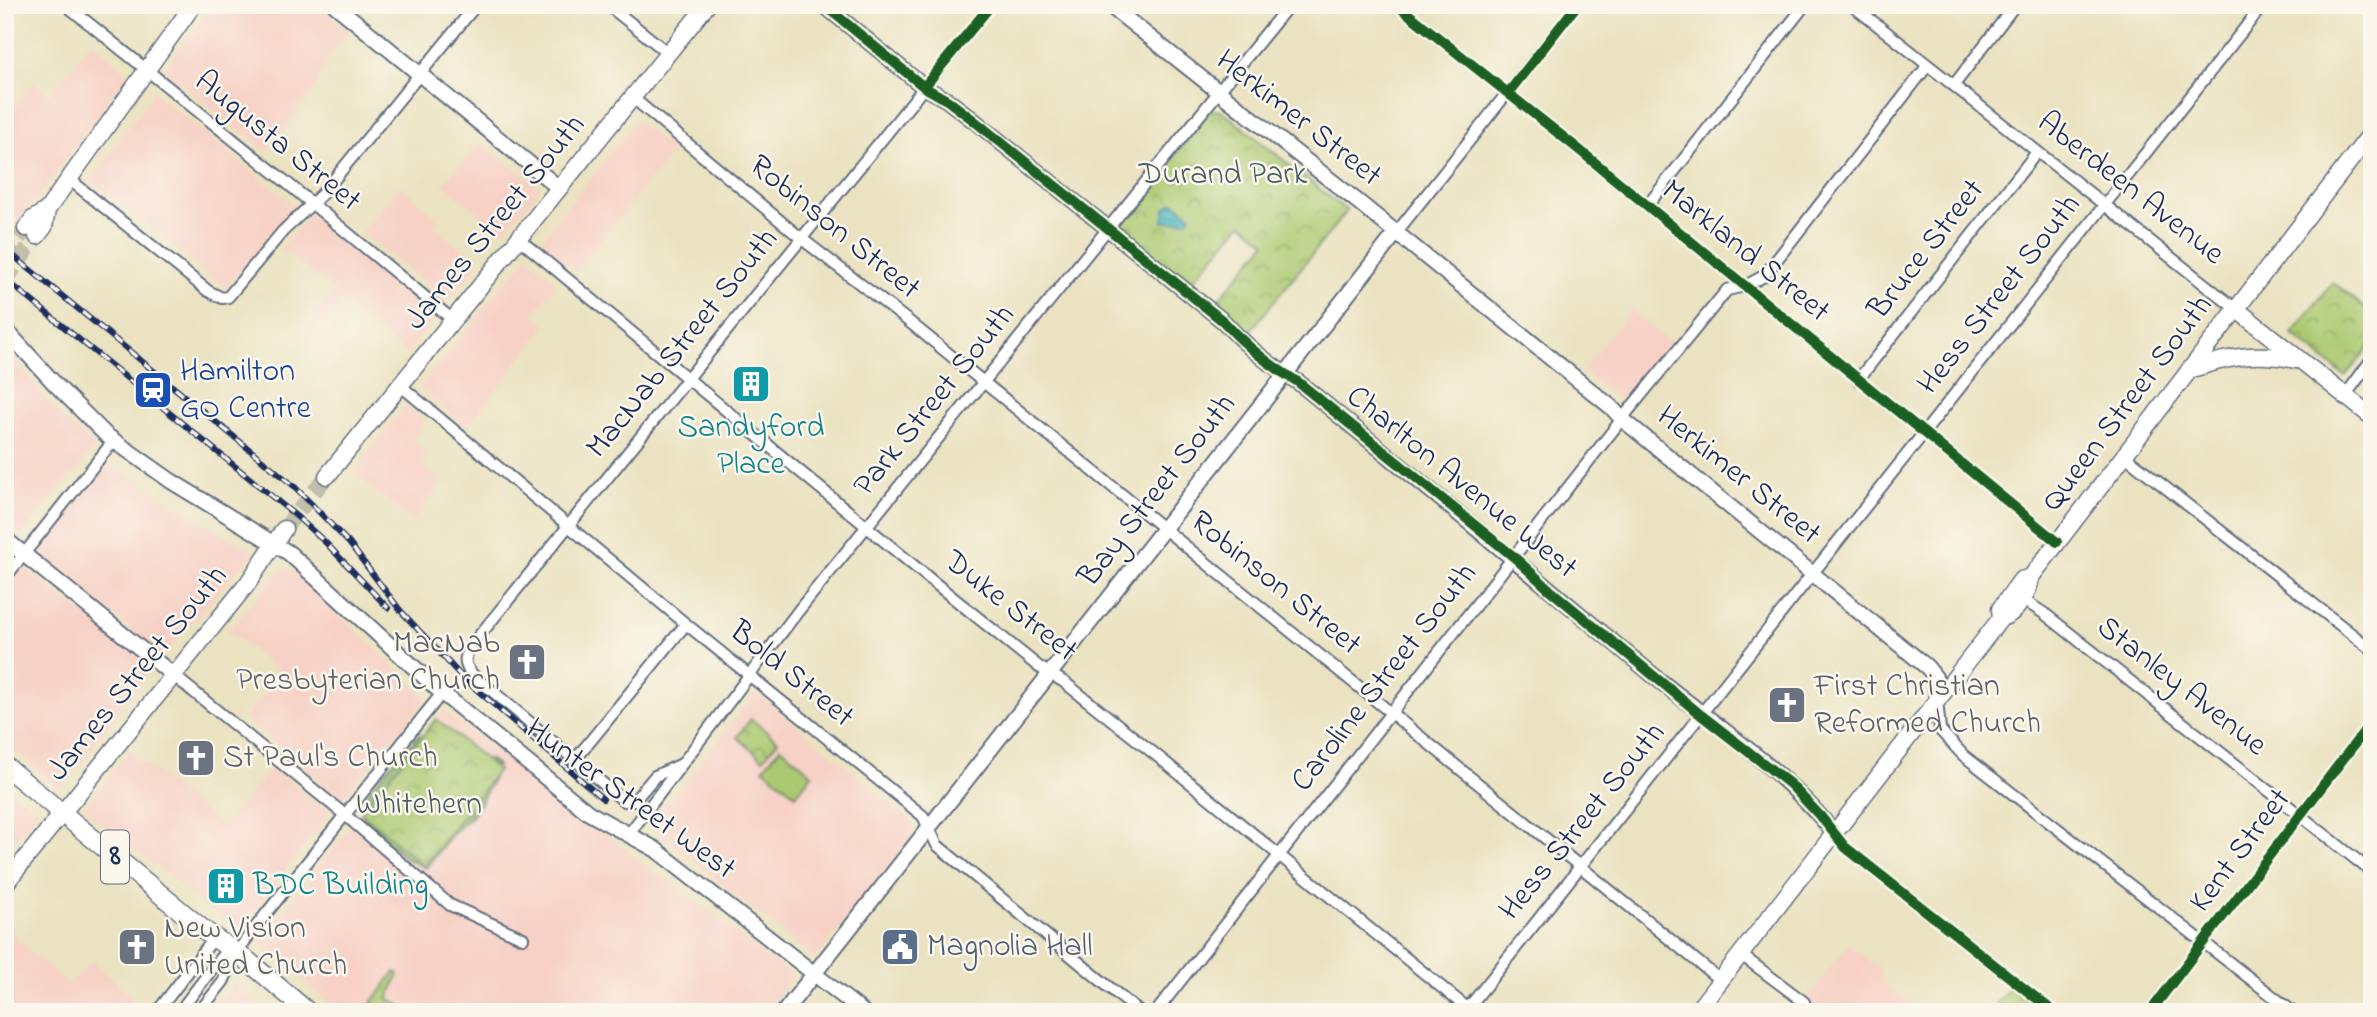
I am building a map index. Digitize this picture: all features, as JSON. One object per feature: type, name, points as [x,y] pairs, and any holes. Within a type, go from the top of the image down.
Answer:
[{"type":"main road","points":[[32,232],[33,219],[47,210],[193,5]]},
{"type":"main road","name":"James Street South","points":[[327,476],[707,5]]},
{"type":"main road","name":"Queen Street South","points":[[1696,1012],[2001,618],[2009,616],[2029,589],[2031,577],[2057,542],[2372,132]]},
{"type":"main road","name":"Aberdeen Avenue","points":[[2235,309],[2372,417]]},
{"type":"main road","points":[[2189,370],[2216,361],[2256,355],[2270,354],[2302,361]]},
{"type":"main road","name":"James Street South","points":[[5,884],[248,583],[285,529]]},
{"type":"main road","name":"Queen Street South","points":[[2001,618],[2000,609],[2007,599],[2021,580],[2031,577]]},
{"type":"main road","name":"8","points":[[5,766],[308,1012]]},
{"type":"street","name":"Augusta Street","points":[[66,5],[454,321]]},
{"type":"street","points":[[335,5],[559,188]]},
{"type":"street","points":[[69,179],[208,291],[222,298],[233,293],[283,231],[323,193],[476,5]]},
{"type":"street","points":[[608,5],[668,53]]},
{"type":"street","name":"Charlton Avenue West","points":[[824,5],[924,87],[947,100],[1223,321],[1285,375],[1298,382],[1514,558],[1701,715],[1790,784],[1845,848],[2054,1012]]},
{"type":"street","name":"MacNab Street South","points":[[575,761],[473,676],[466,666],[465,658],[469,650],[991,5]]},
{"type":"street","name":"Herkimer Street","points":[[1109,5],[1601,398],[1622,419],[1927,667],[1935,677],[1940,730],[1963,755],[2293,1012]]},
{"type":"street","name":"Park Street South","points":[[628,835],[749,674],[1289,5]]},
{"type":"street","name":"Markland Street","points":[[1397,5],[2057,542]]},
{"type":"street","name":"Bay Street South","points":[[783,1012],[1577,5]]},
{"type":"street","points":[[1647,206],[1805,5]]},
{"type":"street","name":"Aberdeen Avenue","points":[[1852,5],[2235,309]]},
{"type":"street","points":[[1954,85],[2015,5]]},
{"type":"street","name":"Hess Street South","points":[[1468,1011],[2263,5]]},
{"type":"street","name":"Caroline Street South","points":[[1156,1012],[1622,419],[1727,290],[1745,286],[1764,276],[1928,65]]},
{"type":"street","name":"Robinson Street","points":[[633,97],[802,239],[984,382],[1720,980]]},
{"type":"street","name":"Bruce Street","points":[[1858,380],[2037,152]]},
{"type":"street","name":"Duke Street","points":[[519,239],[868,527],[1050,674],[1064,682],[1156,755],[1468,1011]]},
{"type":"street","name":"Hunter Street West","points":[[5,329],[76,407],[114,440],[171,481],[297,559],[442,693],[589,813],[655,849],[863,1012]]},
{"type":"street","points":[[2344,396],[2372,359]]},
{"type":"street","name":"Bold Street","points":[[401,386],[686,624],[923,816],[937,845],[1139,1012]]},
{"type":"street","points":[[5,578],[114,440]]},
{"type":"street","points":[[2124,455],[2372,650]]},
{"type":"street","points":[[5,540],[345,815],[455,908],[523,938]]},
{"type":"street","name":"Stanley Avenue","points":[[2022,599],[2045,614],[2372,872]]},
{"type":"street","points":[[682,764],[655,776],[639,797],[629,802],[575,761],[686,624]]},
{"type":"street","points":[[157,1012],[226,946],[345,815],[442,693]]},
{"type":"street","name":"Kent Street","points":[[2150,1012],[2372,720]]},
{"type":"street","points":[[179,1012],[226,946]]},
{"type":"street","points":[[199,1012],[223,982],[226,946]]},
{"type":"street","points":[[1740,954],[1804,1002]]},
{"type":"shaded area","points":[[212,5],[319,5],[350,32],[324,64],[316,87],[266,152],[164,69]]},
{"type":"shaded area","points":[[91,42],[124,69],[127,76],[20,221],[5,208],[5,117],[34,83],[49,95]]},
{"type":"shaded area","points":[[154,92],[295,206],[225,288],[91,180]]},
{"type":"shaded area","points":[[636,120],[673,151],[576,271],[541,241]]},
{"type":"shaded area","points":[[481,142],[538,186],[538,192],[503,232],[443,184]]},
{"type":"shaded area","points":[[399,186],[439,219],[434,227],[479,263],[449,301],[361,232]]},
{"type":"shaded area","points":[[309,214],[438,315],[407,354],[343,302],[325,324],[314,315],[335,290],[281,249]]},
{"type":"shaded area","points":[[527,256],[558,283],[533,314],[546,326],[467,428],[419,388]]},
{"type":"shaded area","points":[[1631,310],[1672,344],[1625,405],[1582,371]]},
{"type":"shaded area","points":[[5,348],[62,418],[97,446],[21,535],[5,523]]},
{"type":"shaded area","points":[[406,405],[426,421],[412,440],[429,453],[420,464],[442,483],[414,522],[352,473]]},
{"type":"shaded area","points":[[107,464],[254,552],[163,655],[35,552]]},
{"type":"shaded area","points":[[24,567],[153,668],[60,789],[5,743],[5,591]]},
{"type":"shaded area","points":[[291,569],[427,698],[342,799],[244,719],[282,673],[232,633],[227,632],[281,570]]},
{"type":"shaded area","points":[[756,692],[910,819],[915,833],[815,959],[651,827]]},
{"type":"shaded area","points":[[444,711],[793,976],[765,1012],[341,1012],[259,942],[361,812],[424,865],[497,770],[436,719]]},
{"type":"shaded area","points":[[129,750],[222,827],[272,768],[330,813],[239,931],[83,809]]},
{"type":"shaded area","points":[[5,785],[39,812],[5,853]]},
{"type":"shaded area","points":[[5,929],[69,985],[92,961],[133,997],[123,1012],[5,1012]]},
{"type":"shaded area","points":[[1849,945],[1881,970],[1881,981],[1921,1012],[1800,1012],[1809,995]]},
{"type":"shaded area","points":[[234,984],[269,1012],[210,1012]]},
{"type":"green space","name":"Durand Park","points":[[1211,110],[1222,111],[1347,211],[1247,335],[1213,306],[1266,243],[1242,223],[1189,285],[1118,228]]},
{"type":"green space","points":[[2333,282],[2372,314],[2372,344],[2345,376],[2292,334]]},
{"type":"green space","name":"Whitehern","points":[[436,719],[498,770],[424,866],[361,812]]},
{"type":"green space","points":[[751,719],[778,741],[763,759],[737,737]]},
{"type":"green space","name":"Whitehern","points":[[419,735],[452,751],[489,759],[497,765],[492,781],[474,814],[453,833],[426,868],[406,859],[361,819],[368,805],[366,796],[371,788]]},
{"type":"green space","points":[[781,747],[812,774],[796,795],[763,768]]},
{"type":"green space","points":[[395,972],[399,974],[388,999],[400,1004],[397,1012],[365,1012]]},
{"type":"green space","points":[[2010,987],[2042,1012],[1990,1012]]},
{"type":"water","points":[[1174,202],[1191,216],[1188,220],[1163,222],[1165,209]]},
{"type":"tunnel","points":[[5,258],[26,228]]},
{"type":"tunnel","points":[[5,281],[37,236]]},
{"type":"tunnel","points":[[284,529],[327,476]]},
{"type":"railway","points":[[5,249],[294,486],[349,543],[400,610],[462,677],[603,799]]},
{"type":"railway","points":[[5,279],[296,516],[325,542],[388,608]]},
{"type":"cycle path","points":[[824,5],[924,87],[972,119],[1223,321],[1258,354],[1298,382],[1514,557],[1701,715],[1790,784],[1845,847],[2054,1012]]},
{"type":"cycle path","points":[[924,87],[991,5]]},
{"type":"cycle path","points":[[1397,5],[1577,148],[2057,542]]},
{"type":"cycle path","points":[[1508,93],[1577,5]]},
{"type":"cycle path","points":[[2150,1012],[2372,721]]},
{"type":"place","name":"Sandyford Place","points":[[751,384]]},
{"type":"place","name":"Hamilton GO Centre","points":[[153,390]]},
{"type":"place","name":"MacNab Presbyterian Church","points":[[527,662]]},
{"type":"place","name":"First Christian Reformed Church","points":[[1787,705]]},
{"type":"place","name":"St Paul's Church","points":[[196,758]]},
{"type":"place","name":"BDC Building","points":[[226,886]]},
{"type":"place","name":"New Vision United Church","points":[[137,947]]},
{"type":"place","name":"Magnolia Hall","points":[[900,947]]}]
